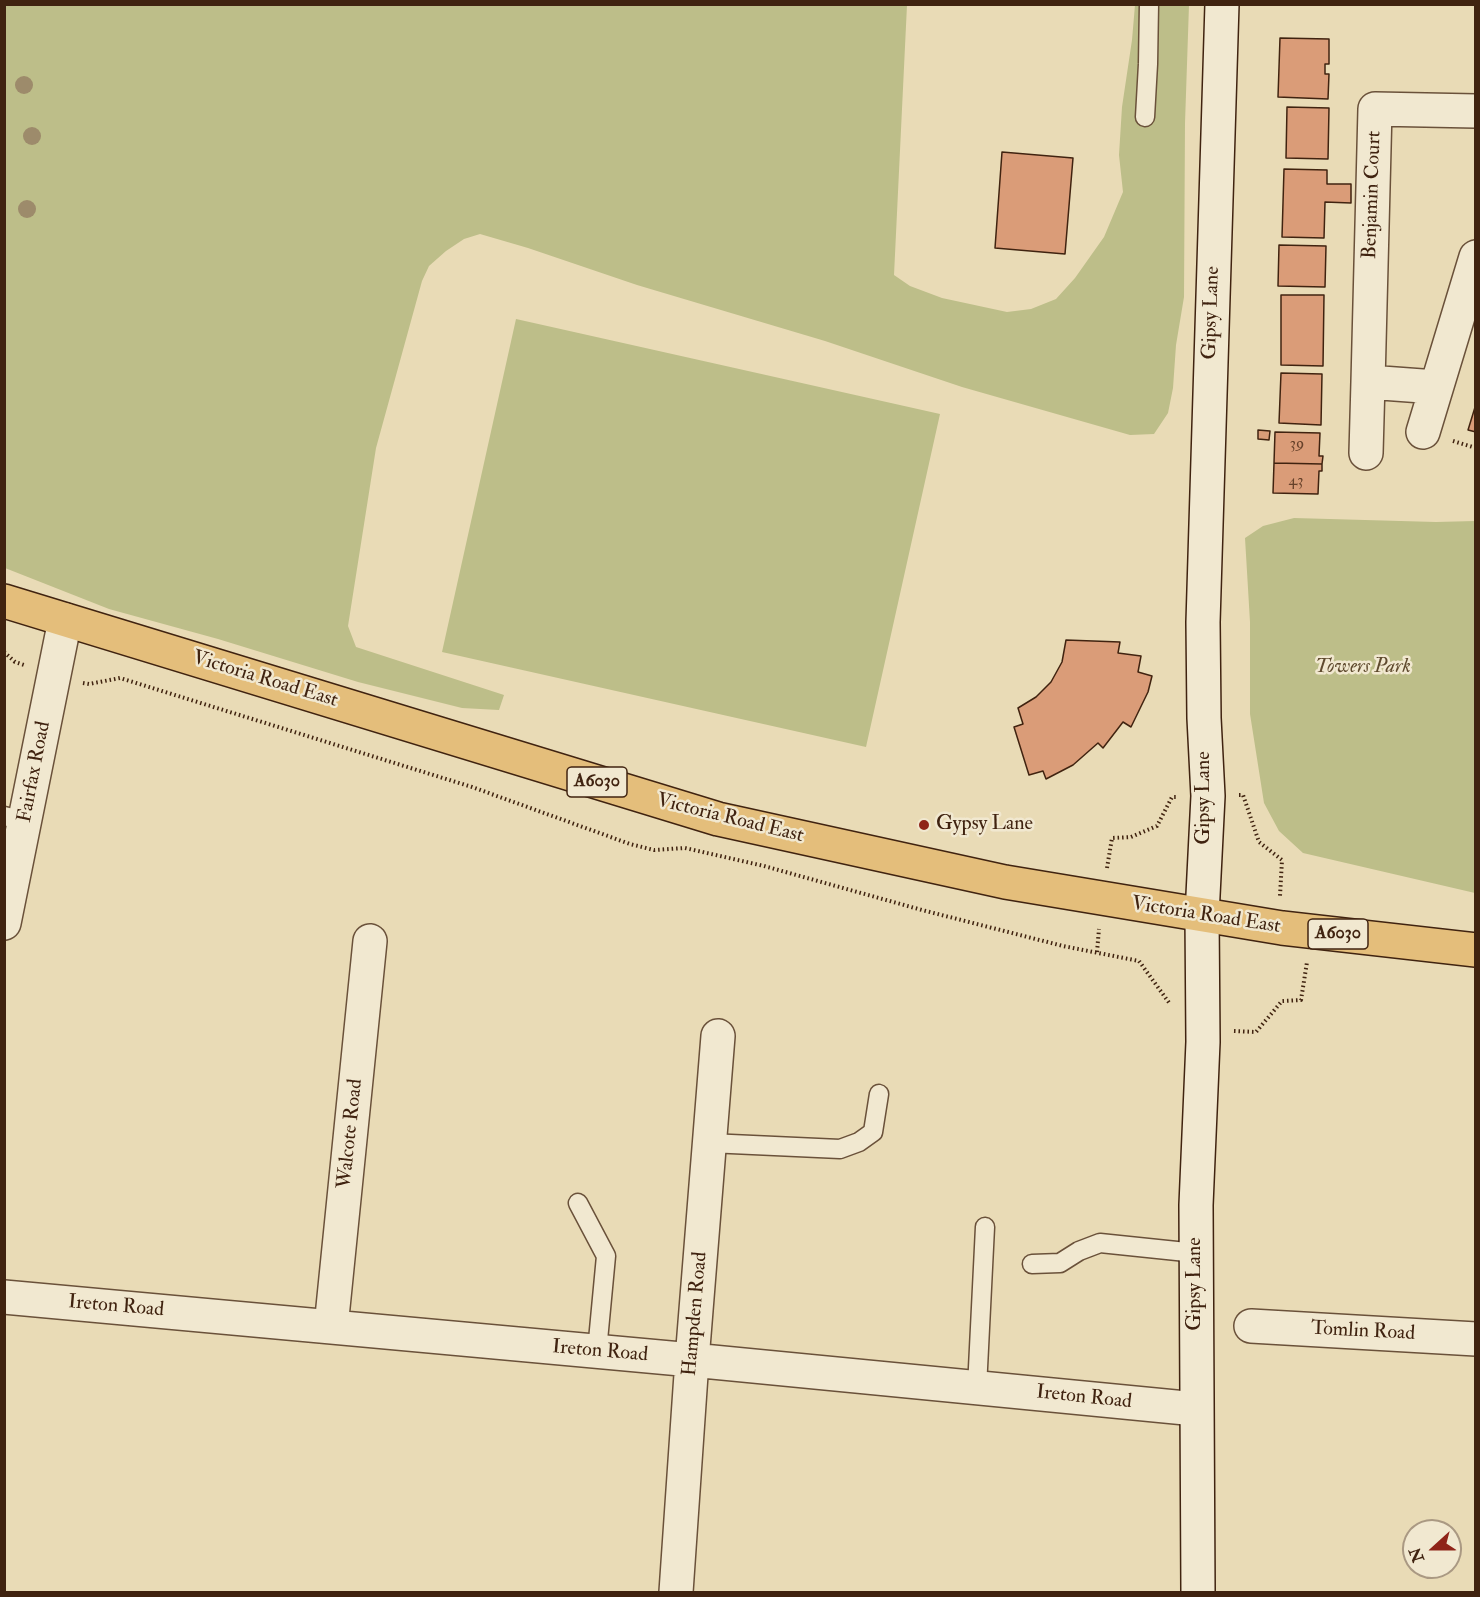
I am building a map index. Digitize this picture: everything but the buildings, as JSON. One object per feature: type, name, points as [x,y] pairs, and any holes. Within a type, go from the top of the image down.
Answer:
[{"type":"highway","name":"Victoria Road East","points":[[4,601],[718,819],[1005,882],[1103,899],[1311,931],[1476,950]]},
{"type":"street","name":"Gipsy Lane","points":[[1198,1593],[1196,1205],[1203,1030],[1202,915],[1208,796],[1203,622],[1222,4]]},
{"type":"street","name":"Benjamin Court","points":[[1366,453],[1375,109],[1476,111]]},
{"type":"street","points":[[1423,432],[1476,257]]},
{"type":"street","points":[[1368,382],[1436,387]]},
{"type":"street","name":"Fairfax Road","points":[[4,923],[15,819],[54,675],[65,620]]},
{"type":"street","name":"Walcote Road","points":[[331,1327],[370,940]]},
{"type":"street","name":"Hampden Road","points":[[676,1593],[718,1036]]},
{"type":"street","name":"Ireton Road","points":[[4,1297],[1196,1409]]},
{"type":"street","name":"Tomlin Road","points":[[1251,1326],[1476,1339]]},
{"type":"lane","points":[[1145,117],[1149,4]]},
{"type":"lane","points":[[709,1143],[840,1149],[859,1142],[873,1132],[879,1094]]},
{"type":"lane","points":[[578,1203],[606,1256],[597,1351]]},
{"type":"lane","points":[[976,1388],[985,1227]]},
{"type":"lane","points":[[1032,1264],[1060,1263],[1079,1251],[1100,1243],[1196,1253]]},
{"type":"path","points":[[4,652],[15,662],[89,684],[120,678],[472,787],[630,844],[654,850],[684,848],[764,866],[922,910],[1139,961],[1167,1001],[1203,1030],[1256,1032],[1282,1001],[1301,1000],[1311,931]]},
{"type":"path","points":[[1097,952],[1112,838],[1131,837],[1157,826],[1172,797],[1243,795],[1260,842],[1282,860],[1280,901]]},
{"type":"green space","points":[[5,5],[907,5],[894,275],[910,286],[942,298],[1007,312],[1031,309],[1056,299],[1075,278],[1104,237],[1123,192],[1119,155],[1122,107],[1135,5],[1189,5],[1185,123],[1184,297],[1168,413],[1154,434],[1130,435],[962,387],[825,341],[637,285],[480,234],[464,239],[446,251],[429,266],[422,281],[376,448],[348,626],[356,647],[504,695],[499,710],[462,708],[358,682],[218,639],[109,609],[5,568]]},
{"type":"green space","points":[[516,319],[940,414],[866,747],[442,652]]},
{"type":"green space","name":"Towers Park","points":[[1294,518],[1475,521],[1475,893],[1303,853],[1279,831],[1264,803],[1250,714],[1250,622],[1245,538],[1263,526]]},
{"type":"place","name":"Gypsy Lane","points":[[924,825]]}]
